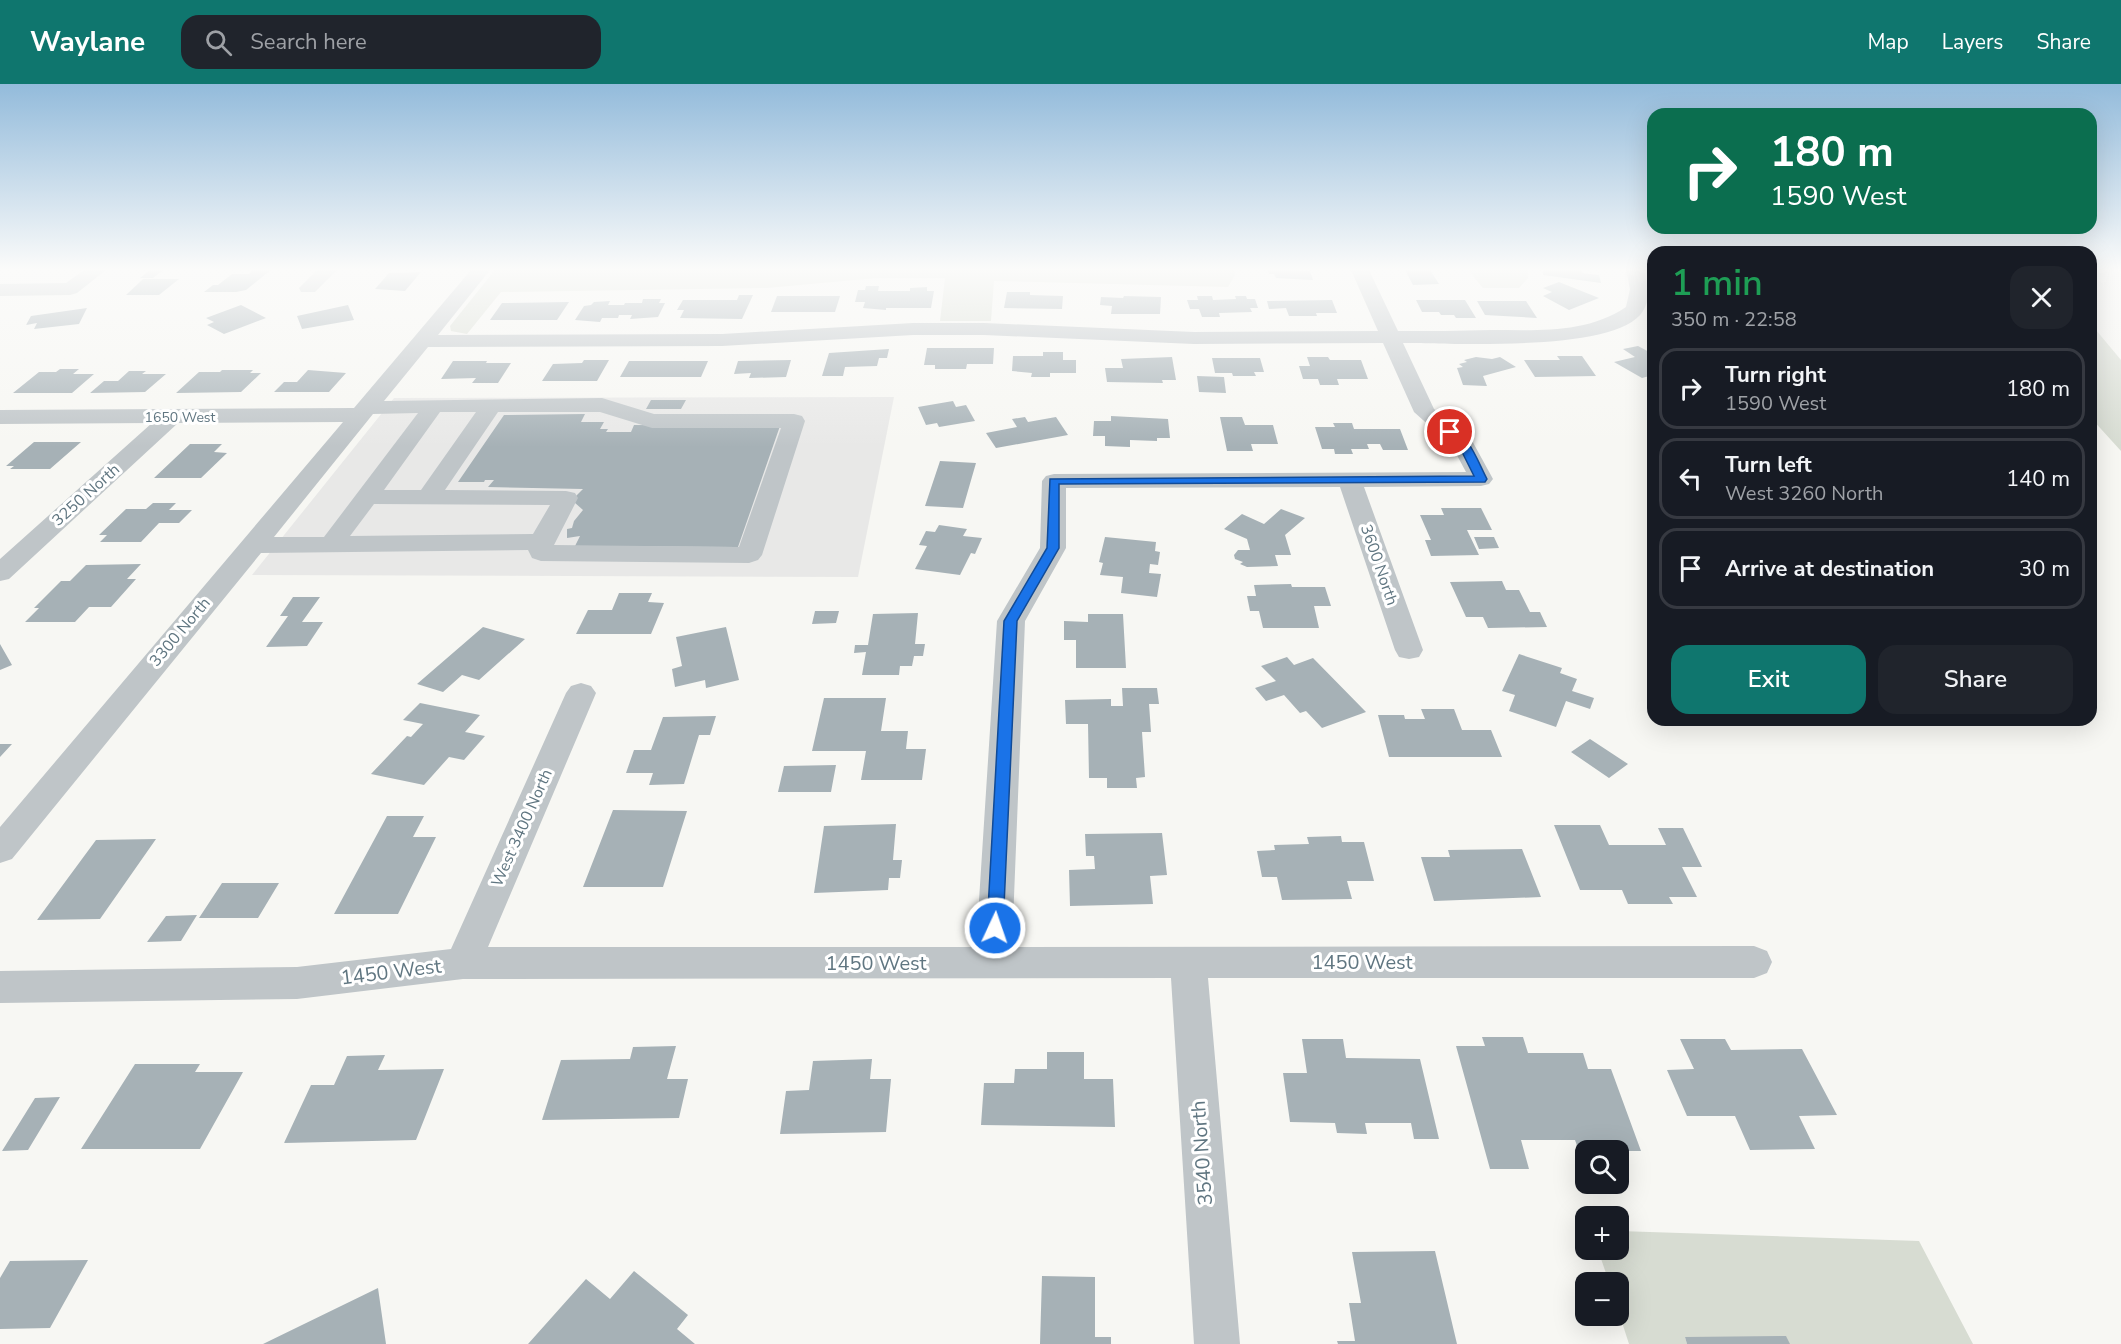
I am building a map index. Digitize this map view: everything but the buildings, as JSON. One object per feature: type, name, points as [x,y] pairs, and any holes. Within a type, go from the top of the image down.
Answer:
[{"type":"street","name":"3300 North","points":[[0,850],[433,329]]},
{"type":"street","points":[[423,341],[722,340],[913,329],[1007,330],[1194,338],[1552,336],[1597,329]]},
{"type":"street","points":[[993,962],[1011,621],[1053,548],[1054,481],[1481,479],[1462,442],[1425,412],[1388,329]]},
{"type":"street","points":[[428,498],[492,405]]},
{"type":"street","name":"1650 West","points":[[0,417],[171,417],[434,406],[602,405],[652,421],[795,421],[749,555],[541,553],[541,542]]},
{"type":"street","points":[[330,544],[434,406]]},
{"type":"street","name":"3250 North","points":[[0,573],[171,417]]},
{"type":"street","name":"3600 North","points":[[1350,480],[1408,650]]},
{"type":"street","points":[[252,545],[541,542],[566,498],[367,497]]},
{"type":"street","name":"West 3400 North","points":[[463,963],[581,693]]},
{"type":"street","name":"3540 North","points":[[1188,962],[1217,1344]]},
{"type":"street","name":"1450 West","points":[[0,987],[297,983],[463,963],[1754,962]]},
{"type":"shaded area","points":[[451,329],[471,329],[467,334],[451,331]]},
{"type":"shaded area","points":[[2097,331],[2121,360],[2121,451],[2097,425]]},
{"type":"shaded area","points":[[894,397],[858,577],[252,575],[394,398]]},
{"type":"shaded area","points":[[1629,1231],[1919,1241],[1973,1344],[1790,1344],[1685,1337],[1687,1344],[1629,1344],[1623,1326],[1629,1326],[1629,1272],[1606,1272],[1601,1260],[1629,1260]]},
{"type":"route","points":[[995,928],[1011,621],[1053,548],[1054,481],[1481,479],[1462,442],[1450,432]]}]
